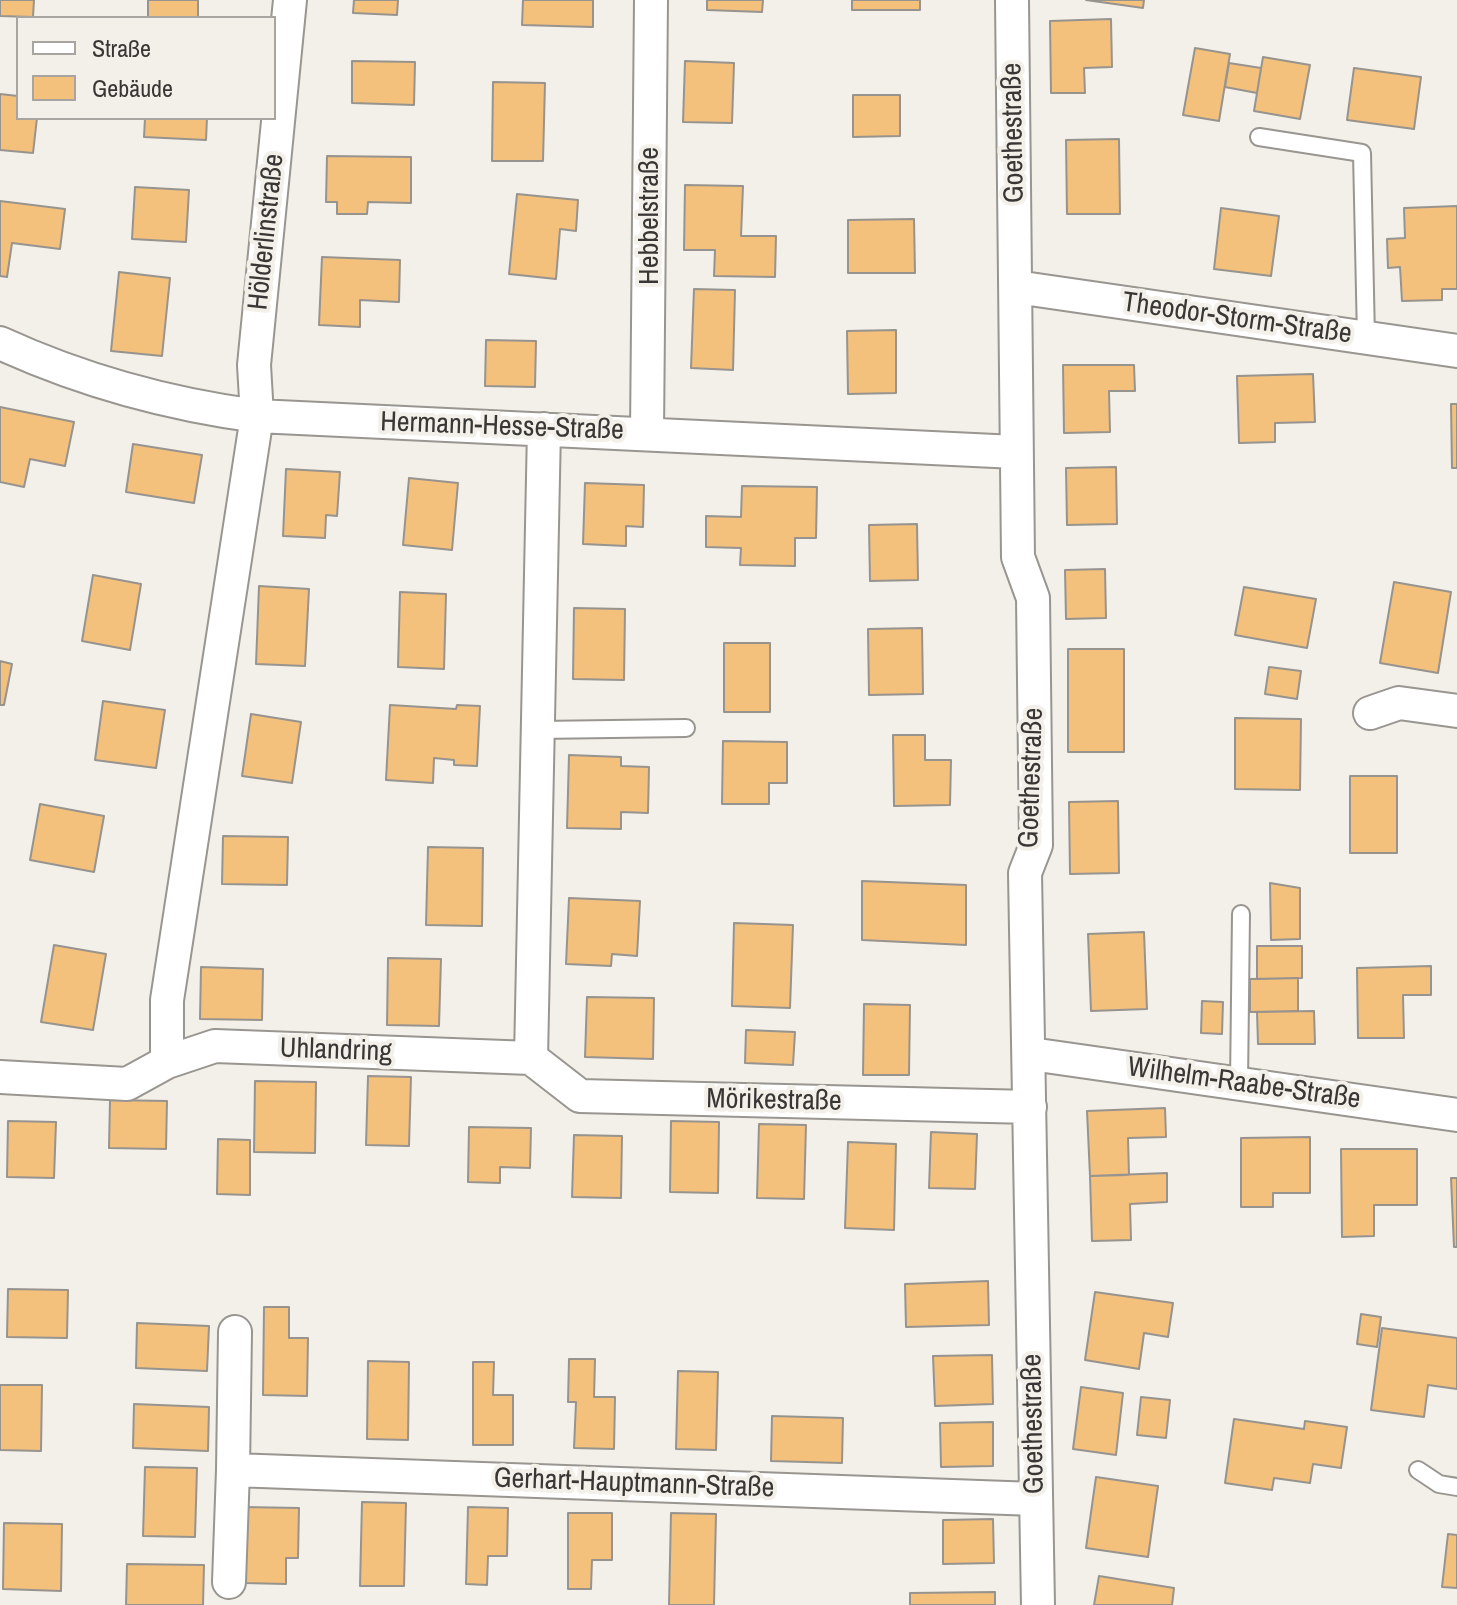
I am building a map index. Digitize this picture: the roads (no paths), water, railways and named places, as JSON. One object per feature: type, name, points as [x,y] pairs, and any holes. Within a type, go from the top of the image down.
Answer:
[{"type":"street","name":"Hölderlinstraße","points":[[257,416],[254,365],[290,0]]},
{"type":"street","name":"Hebbelstraße","points":[[647,433],[651,0]]},
{"type":"street","name":"Goethestraße","points":[[1012,0],[1018,557],[1033,598],[1036,845],[1025,873],[1031,1054],[1038,1605]]},
{"type":"street","name":"Theodor-Storm-Straße","points":[[1016,287],[1457,351]]},
{"type":"street","name":"Hermann-Hesse-Straße","points":[[0,343],[47,365],[123,390],[198,408],[257,416],[1016,452]]},
{"type":"street","points":[[167,1062],[167,1000],[257,416]]},
{"type":"street","points":[[531,1058],[544,429]]},
{"type":"street","points":[[1370,713],[1399,703],[1457,711]]},
{"type":"street","name":"Uhlandring","points":[[0,1077],[127,1084],[167,1062],[215,1046],[531,1058]]},
{"type":"street","name":"Wilhelm-Raabe-Straße","points":[[1031,1054],[1457,1115]]},
{"type":"street","name":"Mörikestraße","points":[[531,1058],[580,1096],[1030,1107]]},
{"type":"street","points":[[229,1582],[235,1332]]},
{"type":"street","name":"Gerhart-Hauptmann-Straße","points":[[233,1470],[1035,1499]]},
{"type":"lane","points":[[1259,137],[1362,153],[1366,338]]},
{"type":"lane","points":[[538,730],[686,728]]},
{"type":"lane","points":[[1239,1083],[1241,914]]},
{"type":"lane","points":[[1418,1470],[1439,1484],[1457,1487]]}]
